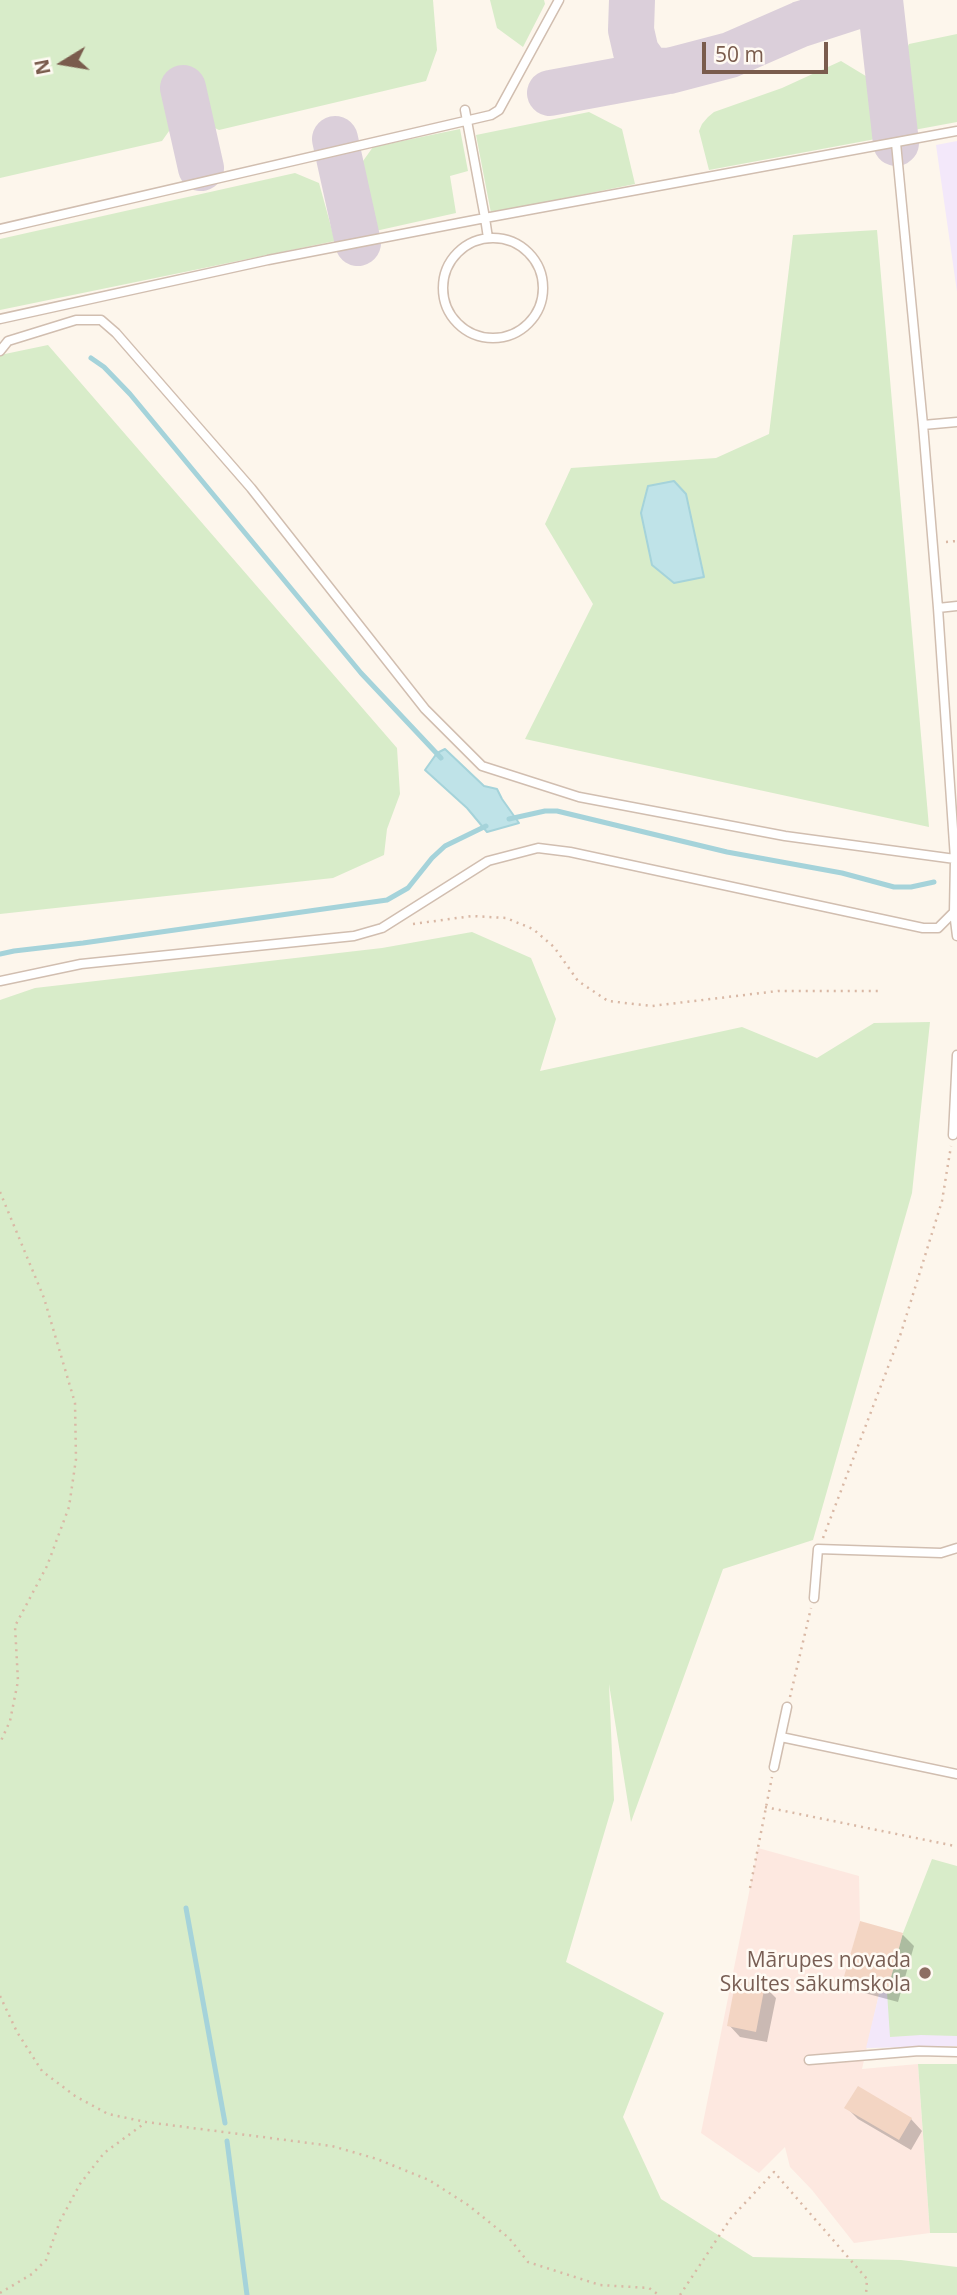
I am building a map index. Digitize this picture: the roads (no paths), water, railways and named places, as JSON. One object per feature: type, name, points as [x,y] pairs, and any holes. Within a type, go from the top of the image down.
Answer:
[{"type":"lane","points":[[0,229],[491,115],[499,110],[559,0]]},
{"type":"lane","points":[[465,110],[488,238]]},
{"type":"lane","points":[[0,319],[268,260],[957,131]]},
{"type":"lane","points":[[896,143],[938,608],[955,833],[954,912],[957,936]]},
{"type":"lane","points":[[488,238],[505,239],[520,246],[533,257],[541,272],[542,297],[532,320],[519,331],[503,337],[486,338],[471,333],[457,323],[448,310],[443,294],[444,278],[454,257],[473,242],[488,238]]},
{"type":"lane","points":[[0,351],[8,341],[76,320],[101,320],[116,333],[251,488],[425,709],[482,766],[579,797],[785,836],[954,859]]},
{"type":"lane","points":[[923,425],[957,422]]},
{"type":"lane","points":[[938,608],[957,606]]},
{"type":"lane","points":[[0,981],[81,964],[354,936],[382,928],[488,861],[538,848],[570,852],[923,928],[938,928],[954,912]]},
{"type":"lane","points":[[953,1135],[957,1055]]},
{"type":"lane","points":[[814,1598],[818,1549],[941,1553],[957,1548]]},
{"type":"lane","points":[[774,1767],[788,1707]]},
{"type":"lane","points":[[781,1737],[957,1774]]},
{"type":"lane","points":[[809,2060],[919,2051],[957,2052]]},
{"type":"water","points":[[674,481],[686,494],[704,577],[674,583],[652,565],[641,513],[648,486]]},
{"type":"water","points":[[445,749],[484,786],[497,789],[519,823],[487,832],[467,808],[425,770],[437,753]]},
{"type":"waterway","points":[[91,358],[104,367],[130,394],[361,673],[441,758]]},
{"type":"waterway","points":[[509,819],[557,811],[727,852],[842,873],[894,887],[911,887],[934,882]]},
{"type":"waterway","points":[[0,954],[387,900],[408,888],[445,846],[486,826]]},
{"type":"waterway","points":[[186,1908],[225,2123]]},
{"type":"waterway","points":[[227,2141],[247,2295]]},
{"type":"place","name":"Mārupes novada Skultes sākumskola","points":[[925,1973]]}]
